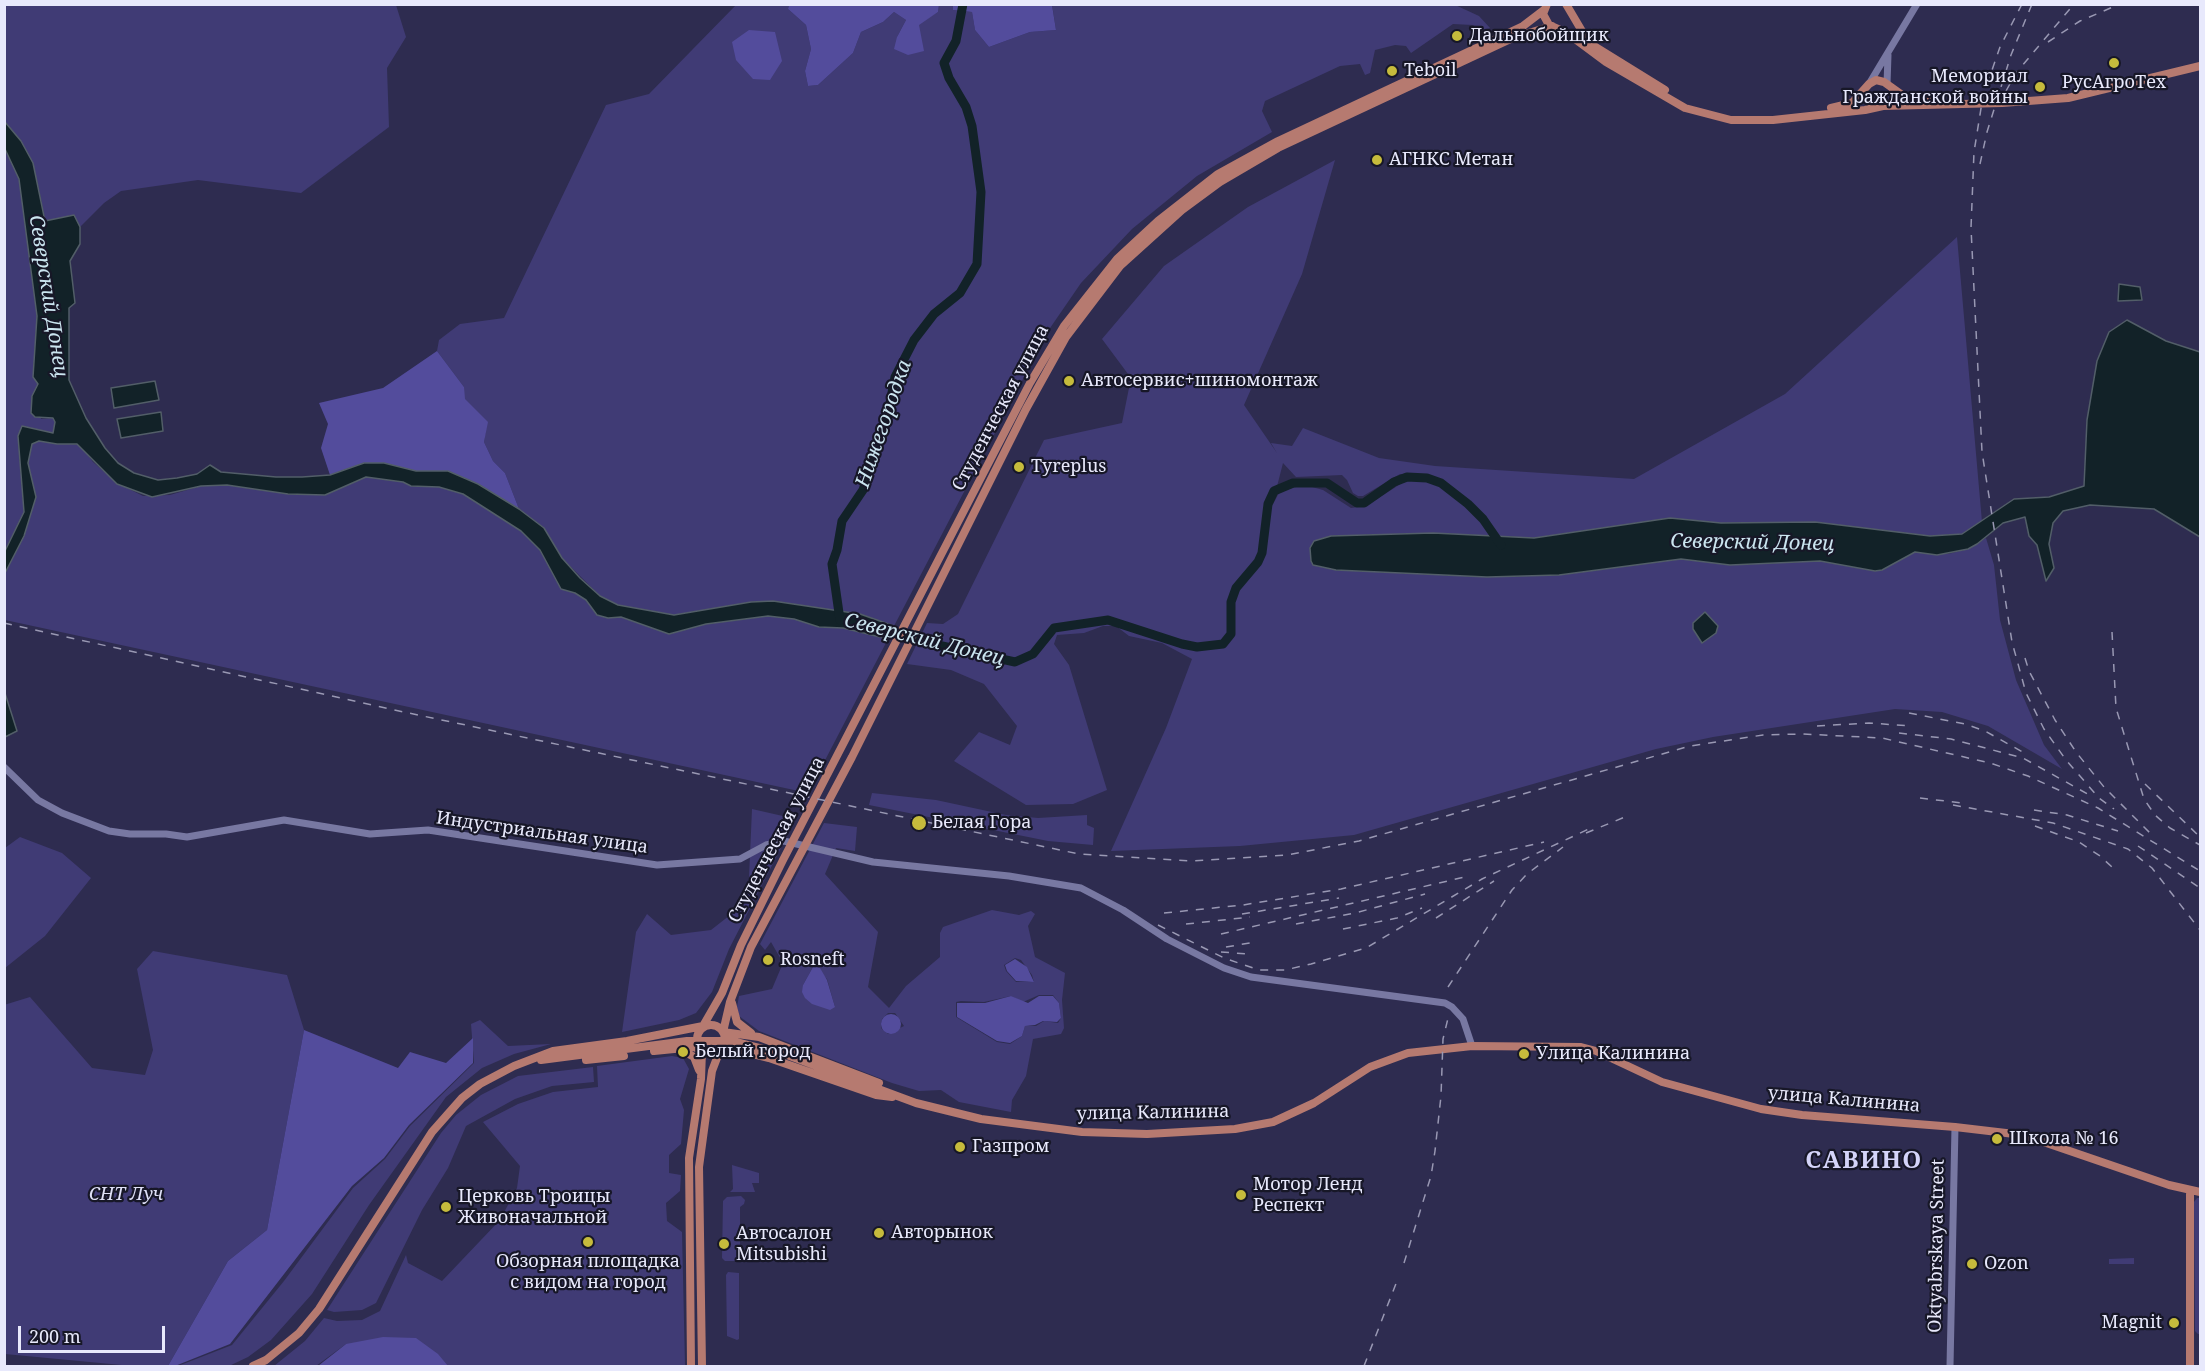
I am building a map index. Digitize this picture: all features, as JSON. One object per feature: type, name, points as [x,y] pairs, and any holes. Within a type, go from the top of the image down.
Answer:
[{"type":"main road","points":[[1545,6],[1544,18],[1630,77],[1686,108],[1713,117],[1747,121],[1773,120],[1880,106],[2002,103],[2068,98],[2200,64]]},
{"type":"main road","name":"Студенческая улица","points":[[703,1026],[722,993],[741,945],[783,860],[841,753],[915,605],[1047,353],[1092,289],[1144,233],[1198,188],[1240,161],[1434,66],[1523,26],[1545,6]]},
{"type":"main road","points":[[1555,27],[1568,21],[1568,9]]},
{"type":"main road","points":[[1568,9],[1587,41],[1597,50],[1681,99],[1714,113],[1746,117],[1842,107],[1852,103],[1867,87],[1878,80],[1905,97],[2003,99],[2067,93],[2200,64]]},
{"type":"main road","name":"Студенческая улица","points":[[723,1032],[732,993],[751,946],[852,757],[1026,409],[1066,337],[1105,284],[1143,243],[1220,182],[1268,153],[1527,32],[1555,27]]},
{"type":"main road","points":[[1880,106],[1890,99],[1888,86]]},
{"type":"main road","points":[[1867,87],[1867,101],[1880,106]]},
{"type":"main road","points":[[732,993],[732,1007],[737,1022],[759,1042]]},
{"type":"main road","points":[[253,1366],[266,1360],[299,1333],[319,1309],[448,1112],[480,1084],[514,1066],[553,1051],[627,1041],[715,1025],[723,1032],[881,1084],[907,1099]]},
{"type":"main road","points":[[690,1366],[689,1193],[701,1079],[702,1051],[698,1037],[703,1026]]},
{"type":"main road","points":[[702,1366],[697,1132],[715,1061],[723,1045],[723,1032]]},
{"type":"main road","points":[[530,1061],[670,1043],[720,1040],[759,1042]]},
{"type":"main road","name":"улица Калинина","points":[[907,1099],[981,1119],[1058,1130],[1147,1134],[1235,1129],[1257,1126],[1289,1116],[1350,1078],[1389,1059],[1428,1049],[1472,1046],[1588,1048],[1662,1082],[1761,1109],[1802,1115],[1955,1126],[2023,1135],[2190,1191],[2200,1192]]},
{"type":"main road","points":[[530,1061],[598,1059],[694,1047],[713,1054],[720,1050],[737,1050],[769,1058],[876,1095],[907,1099]]},
{"type":"main road","points":[[678,1048],[694,1057],[701,1079]]},
{"type":"main road","points":[[711,1081],[718,1062],[731,1055],[769,1058]]},
{"type":"main road","points":[[2190,1191],[2190,1366]]},
{"type":"street","points":[[1867,87],[1917,4]]},
{"type":"street","points":[[1888,86],[1885,71],[1889,50]]},
{"type":"street","name":"Индустриальная улица","points":[[4,767],[38,800],[62,813],[109,831],[130,834],[166,834],[187,837],[284,820],[370,834],[428,830],[657,865],[740,859],[766,845],[784,840],[873,862],[1009,876],[1081,888],[1123,910],[1167,939],[1224,968],[1251,977],[1445,1003],[1463,1019],[1472,1046]]},
{"type":"street","name":"Oktyabrskaya Street","points":[[1950,1366],[1955,1126]]},
{"type":"green space","points":[[1052,4],[1453,4],[1479,16],[1490,28],[1482,31],[1473,25],[1453,24],[1411,53],[1406,46],[1395,45],[1375,50],[1370,73],[1365,75],[1360,64],[1340,66],[1265,101],[1262,111],[1272,132],[1197,176],[1132,229],[1081,283],[1048,331],[894,626],[860,614],[773,601],[751,602],[674,615],[618,605],[600,596],[562,558],[544,528],[519,509],[505,473],[493,461],[484,442],[487,422],[464,399],[464,387],[437,351],[439,340],[460,324],[504,318],[606,105],[649,94],[736,5],[789,5],[788,9],[806,25],[811,49],[805,71],[808,86],[818,85],[853,53],[861,32],[883,22],[894,12],[906,20],[897,37],[938,12],[939,5],[953,5],[953,10],[972,12],[975,30],[989,47],[1030,32],[1056,30]]},
{"type":"green space","points":[[5,5],[396,5],[406,37],[387,68],[389,127],[301,193],[198,180],[121,191],[104,203],[80,227],[74,215],[46,223],[37,180],[21,141],[5,122]]},
{"type":"green space","points":[[4,149],[14,165],[21,187],[37,316],[33,377],[38,384],[35,389],[41,419],[53,418],[55,422],[53,433],[23,426],[18,436],[24,512],[5,551]]},
{"type":"green space","points":[[1335,160],[1302,274],[1244,405],[1277,453],[1271,443],[1292,446],[1303,428],[1379,458],[1435,466],[1634,479],[1785,394],[1957,237],[1982,522],[1962,534],[1930,536],[1815,522],[1721,523],[1670,518],[1534,538],[1433,533],[1331,536],[1313,565],[1336,570],[1487,577],[1559,575],[1681,559],[1730,565],[1820,561],[1875,571],[1915,552],[1948,554],[1968,549],[1986,538],[1994,565],[2000,620],[2016,680],[2044,745],[2062,769],[1988,726],[1942,712],[1895,709],[1713,737],[1656,749],[1354,835],[1240,846],[1111,851],[1166,728],[1192,659],[1162,643],[1129,636],[1116,626],[1103,626],[1084,633],[1057,635],[1054,644],[1069,665],[1107,790],[1073,804],[1026,805],[954,761],[979,732],[1010,745],[1017,726],[984,684],[951,670],[907,664],[927,623],[943,624],[958,614],[1044,440],[1122,423],[1131,378],[1102,339],[1164,266],[1248,207]],"holes":[[[1283,463],[1296,477],[1342,475],[1353,493],[1363,496],[1400,474],[1426,475],[1402,483],[1366,506],[1351,508],[1323,490],[1305,485],[1280,491],[1272,506]]]},
{"type":"green space","points":[[39,441],[80,445],[93,462],[117,483],[143,496],[170,495],[201,486],[227,485],[288,494],[325,495],[366,476],[403,482],[411,486],[439,487],[463,494],[521,531],[540,550],[561,589],[575,593],[586,600],[597,615],[608,618],[621,617],[669,634],[706,624],[768,616],[794,619],[819,627],[843,628],[888,639],[808,793],[5,620],[4,573],[29,520],[29,452],[32,444]]},
{"type":"green space","points":[[872,793],[936,800],[1006,815],[1038,818],[1087,815],[1087,825],[1094,828],[1093,845],[1048,841],[869,805]]},
{"type":"green space","points":[[752,809],[796,819],[729,949],[712,992],[696,1013],[679,1020],[622,1032],[636,932],[647,914],[671,935],[711,930],[748,901]]},
{"type":"green space","points":[[824,823],[857,827],[855,851],[836,848],[825,874],[878,932],[868,987],[889,1008],[906,986],[940,957],[940,933],[943,927],[992,910],[1019,915],[1031,911],[1035,914],[1028,926],[1035,957],[1065,973],[1062,1000],[1064,1028],[1061,1034],[1033,1039],[1026,1076],[1012,1100],[1011,1112],[959,1102],[941,1090],[919,1091],[892,1083],[759,1031],[739,1016],[737,1007],[739,996],[772,989],[783,963],[771,942],[765,950],[760,944]],"holes":[[[1015,958],[1021,960],[1032,975],[1034,982],[1016,982],[1006,971],[1004,965]],[[813,967],[827,979],[835,1007],[803,985]],[[1039,995],[1053,995],[1059,1003],[1061,1018],[1058,1023],[1044,1021],[1036,1026],[1025,1026],[1022,1036],[1010,1044],[997,1042],[956,1017],[956,1002],[984,1002],[1011,996],[1023,1002]],[[888,1013],[895,1013],[904,1026],[888,1034],[881,1028],[882,1019]]]},
{"type":"green space","points":[[20,837],[62,853],[91,878],[45,936],[5,968],[5,848]]},
{"type":"green space","name":"СНТ Луч","points":[[153,951],[287,975],[304,1030],[267,1230],[228,1261],[168,1366],[132,1366],[5,1354],[4,1005],[30,997],[92,1068],[145,1075],[153,1050],[137,969]]},
{"type":"green space","points":[[480,1020],[508,1046],[551,1044],[514,1054],[482,1068],[446,1097],[369,1205],[312,1294],[271,1340],[248,1357],[229,1366],[178,1366],[232,1345],[284,1281],[353,1188],[385,1159],[410,1126],[474,1063],[471,1024]]},
{"type":"green space","points":[[672,1056],[683,1058],[689,1069],[680,1099],[684,1110],[681,1144],[669,1155],[669,1173],[681,1175],[680,1191],[666,1203],[667,1221],[682,1232],[685,1366],[448,1366],[346,1344],[316,1366],[274,1366],[305,1341],[324,1318],[337,1321],[362,1320],[380,1311],[406,1255],[408,1263],[442,1281],[500,1220],[517,1188],[520,1166],[483,1122],[518,1104],[553,1092],[598,1087],[597,1066]]},
{"type":"green space","points":[[593,1067],[594,1082],[552,1086],[515,1099],[466,1126],[448,1168],[422,1210],[376,1303],[362,1310],[334,1312],[327,1310],[441,1133],[456,1115],[481,1095],[518,1076]]},
{"type":"green space","points":[[732,1165],[759,1173],[759,1183],[752,1183],[755,1192],[730,1192],[733,1189]]},
{"type":"green space","points":[[741,1196],[745,1200],[740,1207],[740,1256],[737,1261],[725,1261],[722,1258],[723,1201],[727,1197]]},
{"type":"green space","points":[[2200,1198],[2200,1334],[2195,1331],[2194,1202]]},
{"type":"green space","points":[[2134,1258],[2134,1264],[2109,1264],[2109,1259]]},
{"type":"green space","points":[[728,1272],[739,1273],[739,1339],[737,1340],[727,1336],[726,1275]]},
{"type":"shaded area","points":[[789,4],[939,5],[938,12],[919,25],[924,51],[908,55],[894,49],[897,37],[906,20],[894,12],[883,22],[861,32],[853,53],[818,85],[808,86],[805,71],[811,49],[806,25],[788,9]]},
{"type":"shaded area","points":[[953,5],[1052,5],[1056,30],[1030,32],[989,47],[975,30],[972,12],[953,10]]},
{"type":"shaded area","points":[[749,30],[775,32],[782,61],[770,80],[753,79],[736,60],[732,42]]},
{"type":"shaded area","points":[[437,351],[464,387],[465,399],[488,422],[484,442],[493,461],[505,473],[519,509],[478,484],[448,471],[416,471],[384,463],[364,463],[330,475],[321,448],[328,424],[319,403],[383,388]]},
{"type":"shaded area","points":[[1015,959],[1027,967],[1034,982],[1016,981],[1007,971],[1005,965]]},
{"type":"shaded area","points":[[813,967],[820,968],[827,980],[835,1007],[830,1010],[812,1004],[802,992],[803,985]]},
{"type":"shaded area","points":[[1011,996],[1028,1003],[1039,996],[1053,996],[1059,1003],[1061,1018],[1057,1022],[1043,1021],[1025,1026],[1022,1036],[1010,1043],[997,1041],[957,1017],[957,1003],[985,1003]]},
{"type":"shaded area","points":[[891,1014],[898,1017],[901,1024],[898,1031],[891,1034],[884,1031],[881,1024],[884,1017]]},
{"type":"shaded area","points":[[304,1030],[398,1068],[410,1052],[446,1063],[473,1038],[473,1063],[409,1125],[384,1158],[352,1186],[230,1344],[175,1366],[168,1366],[228,1261],[267,1230]]},
{"type":"shaded area","points":[[383,1337],[416,1338],[438,1354],[448,1366],[318,1366],[346,1344]]},
{"type":"water","points":[[5,122],[21,141],[33,163],[45,221],[74,215],[80,227],[80,244],[70,261],[75,303],[69,308],[69,380],[86,418],[105,448],[118,463],[134,473],[158,480],[177,478],[197,474],[210,465],[221,472],[302,477],[330,475],[364,463],[384,463],[416,471],[448,471],[478,484],[519,509],[544,528],[562,558],[580,578],[600,596],[618,605],[674,615],[751,602],[773,601],[860,614],[894,626],[888,639],[843,628],[819,627],[794,619],[768,616],[706,624],[669,634],[621,617],[608,618],[597,615],[586,600],[575,593],[561,589],[540,550],[521,531],[463,494],[439,487],[411,486],[403,482],[366,477],[325,495],[288,494],[227,485],[201,486],[152,497],[117,484],[77,444],[39,441],[32,444],[28,463],[36,497],[24,536],[5,573],[5,551],[24,512],[18,436],[22,426],[53,433],[55,422],[53,418],[35,417],[31,413],[32,396],[38,384],[33,377],[37,316],[19,179],[5,149]]},
{"type":"water","points":[[2119,284],[2140,287],[2142,300],[2118,301]]},
{"type":"water","points":[[2127,320],[2166,341],[2200,352],[2200,537],[2154,509],[2090,505],[2063,511],[2053,523],[2049,544],[2054,568],[2046,581],[2037,545],[2029,536],[2025,517],[2003,523],[1968,549],[1937,555],[1915,552],[1882,570],[1875,571],[1820,561],[1730,565],[1681,559],[1559,575],[1487,577],[1336,570],[1313,565],[1311,561],[1310,548],[1314,541],[1331,536],[1433,533],[1534,538],[1670,518],[1721,523],[1815,522],[1930,536],[1962,534],[2014,499],[2049,497],[2084,486],[2087,420],[2097,361],[2109,332]]},
{"type":"water","points":[[155,381],[159,400],[114,408],[111,388]]},
{"type":"water","points":[[161,412],[163,431],[121,438],[117,419]]},
{"type":"water","points":[[1705,612],[1718,626],[1716,633],[1702,643],[1693,629],[1693,623]]},
{"type":"water","points":[[4,690],[17,731],[5,737],[4,737]]},
{"type":"waterway","name":"Нижегородка","points":[[840,620],[832,564],[842,521],[863,490],[886,424],[895,377],[914,340],[934,314],[960,293],[977,264],[981,192],[972,126],[966,107],[949,78],[944,63],[956,41],[963,4]]},
{"type":"waterway","name":"Северский Донец","points":[[880,629],[933,644],[1015,662],[1033,654],[1054,628],[1108,620],[1182,644],[1197,647],[1223,644],[1231,634],[1231,602],[1236,588],[1258,562],[1262,553],[1268,504],[1274,491],[1293,483],[1327,483],[1357,503],[1364,503],[1394,482],[1407,477],[1427,478],[1441,483],[1468,504],[1483,519],[1501,545]]},
{"type":"railway","points":[[2022,4],[2000,47],[1983,96],[1974,152],[1971,228],[1982,452],[2012,642],[2026,693],[2044,729],[2066,760],[2099,798],[2114,809]]},
{"type":"railway","points":[[1980,164],[1987,132],[2011,55],[2032,4]]},
{"type":"railway","points":[[2006,91],[2016,73],[2074,4]]},
{"type":"railway","points":[[2048,42],[2080,21],[2120,4]]},
{"type":"railway","points":[[4,623],[399,711],[1079,854],[1193,861],[1287,855],[1359,841],[1690,746],[1763,735],[1802,734],[1882,738],[1990,763],[2028,776],[2098,808],[2200,871]]},
{"type":"railway","points":[[2112,632],[2116,708],[2144,799],[2155,815],[2170,828],[2200,845]]},
{"type":"railway","points":[[2025,658],[2029,671],[2055,720],[2076,752],[2104,787],[2151,834]]},
{"type":"railway","points":[[1909,713],[1965,724],[1985,731],[2028,755]]},
{"type":"railway","points":[[1817,726],[1869,723],[1912,726]]},
{"type":"railway","points":[[1899,733],[1951,739],[2023,758],[2093,797]]},
{"type":"railway","points":[[2145,784],[2200,837]]},
{"type":"railway","points":[[1920,798],[1962,803]]},
{"type":"railway","points":[[1953,805],[2053,823],[2128,849],[2152,868],[2200,930]]},
{"type":"railway","points":[[2034,810],[2067,815],[2118,831]]},
{"type":"railway","points":[[1586,833],[1625,817]]},
{"type":"railway","points":[[2035,826],[2079,842],[2113,868]]},
{"type":"railway","points":[[1158,925],[1224,958],[1259,970],[1285,970],[1366,948],[1482,879],[1593,827]]},
{"type":"railway","points":[[1164,913],[1243,905],[1341,889],[1544,842]]},
{"type":"railway","points":[[2138,846],[2200,888]]},
{"type":"railway","points":[[1448,987],[1512,890],[1527,874],[1563,847]]},
{"type":"railway","points":[[1221,934],[1469,876]]},
{"type":"railway","points":[[1436,918],[1494,881]]},
{"type":"railway","points":[[1296,924],[1355,913],[1425,894]]},
{"type":"railway","points":[[1242,914],[1339,898]]},
{"type":"railway","points":[[1343,929],[1397,918],[1422,908]]},
{"type":"railway","points":[[1186,924],[1250,917]]},
{"type":"railway","points":[[1226,947],[1255,942]]},
{"type":"railway","points":[[1221,952],[1247,954]]},
{"type":"railway","points":[[1404,1263],[1431,1176],[1441,1096],[1443,1039],[1449,1014]]},
{"type":"railway","points":[[1364,1366],[1397,1281]]},
{"type":"place","name":"Дальнобойщик","points":[[1457,36]]},
{"type":"place","name":"РусАгроТех","points":[[2114,63]]},
{"type":"place","name":"Teboil","points":[[1392,71]]},
{"type":"place","name":"Мемориал Гражданской войны","points":[[2040,87]]},
{"type":"place","name":"АГНКС Метан","points":[[1377,160]]},
{"type":"place","name":"Автосервис+шиномонтаж","points":[[1069,381]]},
{"type":"place","name":"Tyreplus","points":[[1019,467]]},
{"type":"place","name":"Белая Гора","points":[[919,823]]},
{"type":"place","name":"Rosneft","points":[[768,960]]},
{"type":"place","name":"Белый город","points":[[683,1052]]},
{"type":"place","name":"Улица Калинина","points":[[1524,1054]]},
{"type":"place","name":"Школа № 16","points":[[1997,1139]]},
{"type":"place","name":"Газпром","points":[[960,1147]]},
{"type":"place","name":"Мотор Ленд Респект","points":[[1241,1195]]},
{"type":"place","name":"Церковь Троицы Живоначальной","points":[[446,1207]]},
{"type":"place","name":"Авторынок","points":[[879,1233]]},
{"type":"place","name":"Обзорная площадка с видом на город","points":[[588,1242]]},
{"type":"place","name":"Автосалон Mitsubishi","points":[[724,1244]]},
{"type":"place","name":"Ozon","points":[[1972,1264]]},
{"type":"place","name":"Magnit","points":[[2174,1323]]},
{"type":"district","name":"САВИНО","points":[[1864,1161]]}]
